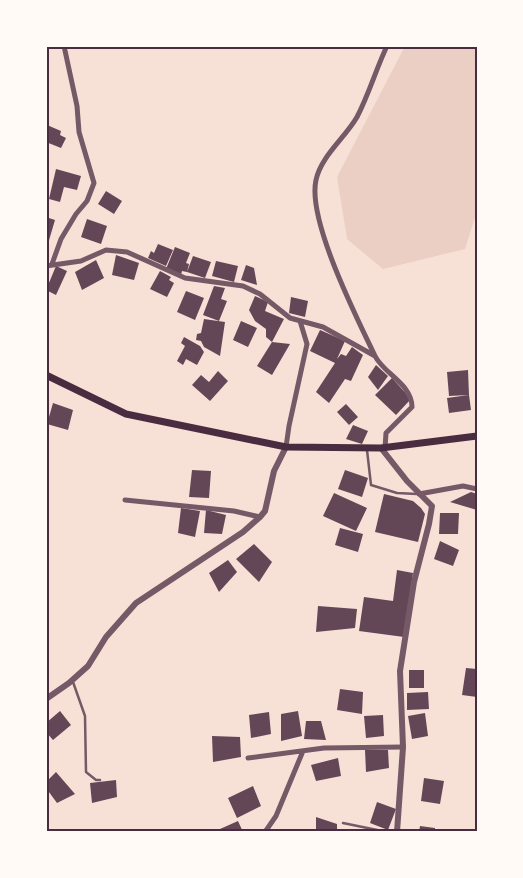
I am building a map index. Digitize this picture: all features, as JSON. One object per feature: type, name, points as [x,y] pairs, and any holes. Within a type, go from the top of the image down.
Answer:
[{"type":"main road","points":[[46,375],[126,414],[286,447],[383,448],[477,436]]},
{"type":"street","points":[[49,265],[60,240],[76,214],[87,201],[94,183],[79,132],[77,106],[64,46]]},
{"type":"street","points":[[387,46],[357,117],[321,167],[315,187],[317,212],[342,288],[380,364],[408,391],[412,403],[407,413],[386,433],[383,448],[419,494],[432,506],[430,524],[414,582],[400,671],[403,747],[398,832]]},
{"type":"street","points":[[49,265],[81,261],[106,250],[128,252],[185,278],[243,286],[264,297],[286,316],[323,327],[376,356]]},
{"type":"street","points":[[46,699],[73,680],[88,666],[106,637],[136,603],[243,532],[265,511],[274,471],[286,447],[307,344],[300,321]]},
{"type":"street","points":[[419,494],[463,486],[477,488]]},
{"type":"street","points":[[125,500],[234,511],[260,517]]},
{"type":"street","points":[[248,758],[303,750],[403,747]]},
{"type":"street","points":[[265,832],[276,816],[303,750]]},
{"type":"lane","points":[[367,448],[371,485],[397,493],[419,494]]},
{"type":"lane","points":[[73,680],[85,716],[86,772],[96,780],[100,780]]},
{"type":"lane","points":[[343,823],[387,832]]},
{"type":"shaded area","points":[[405,46],[477,46],[477,211],[465,249],[383,269],[347,239],[337,177]]},
{"type":"building","points":[[47,125],[61,131],[60,135],[66,138],[61,148],[46,142]]},
{"type":"building","points":[[56,169],[81,176],[77,190],[64,187],[60,202],[49,199]]},
{"type":"building","points":[[106,191],[122,201],[114,214],[98,204]]},
{"type":"building","points":[[46,217],[55,220],[47,247],[46,246]]},
{"type":"building","points":[[87,219],[107,226],[101,244],[81,237]]},
{"type":"building","points":[[158,244],[173,250],[166,266],[148,258],[151,251],[154,253]]},
{"type":"building","points":[[175,247],[190,253],[186,263],[189,264],[187,272],[182,271],[181,275],[166,269]]},
{"type":"building","points":[[116,255],[139,263],[134,280],[112,275]]},
{"type":"building","points":[[193,256],[211,262],[205,278],[187,272]]},
{"type":"building","points":[[96,260],[104,278],[82,290],[75,272]]},
{"type":"building","points":[[216,261],[238,266],[234,282],[212,276]]},
{"type":"building","points":[[246,265],[254,268],[257,285],[241,280]]},
{"type":"building","points":[[56,266],[67,271],[56,295],[46,290]]},
{"type":"building","points":[[160,271],[171,277],[169,280],[174,283],[167,297],[150,289]]},
{"type":"building","points":[[214,286],[225,288],[221,299],[227,301],[219,321],[203,315]]},
{"type":"building","points":[[186,291],[204,298],[195,320],[177,312]]},
{"type":"building","points":[[255,296],[268,302],[265,311],[284,319],[272,342],[266,337],[266,329],[255,321],[249,310]]},
{"type":"building","points":[[291,297],[308,301],[305,317],[289,313]]},
{"type":"building","points":[[204,319],[225,322],[220,356],[204,347],[201,341],[196,340],[197,334],[201,333]]},
{"type":"building","points":[[241,321],[257,328],[248,347],[233,340]]},
{"type":"building","points":[[320,330],[345,341],[337,359],[341,354],[346,356],[352,347],[363,355],[351,381],[345,379],[329,403],[316,392],[335,363],[310,351]]},
{"type":"building","points":[[184,337],[200,346],[204,352],[197,365],[186,359],[183,365],[177,361],[185,346],[181,343]]},
{"type":"building","points":[[272,342],[290,344],[272,375],[257,366]]},
{"type":"building","points":[[376,365],[388,376],[378,390],[368,377]]},
{"type":"building","points":[[468,370],[469,395],[449,396],[447,372]]},
{"type":"building","points":[[218,371],[228,381],[210,401],[192,385],[201,375],[209,382]]},
{"type":"building","points":[[392,378],[411,399],[396,415],[375,395]]},
{"type":"building","points":[[469,395],[471,410],[449,413],[447,398]]},
{"type":"building","points":[[53,403],[73,410],[68,430],[47,424]]},
{"type":"building","points":[[346,404],[358,417],[349,425],[337,412]]},
{"type":"building","points":[[353,425],[368,431],[362,444],[346,439]]},
{"type":"building","points":[[192,470],[211,471],[209,498],[189,497]]},
{"type":"building","points":[[345,470],[368,478],[362,497],[338,489]]},
{"type":"building","points":[[471,492],[477,494],[477,510],[450,502]]},
{"type":"building","points":[[334,493],[367,508],[356,531],[323,516]]},
{"type":"building","points":[[384,494],[413,501],[421,508],[425,514],[418,542],[375,532]]},
{"type":"building","points":[[181,508],[200,511],[195,537],[178,533]]},
{"type":"building","points":[[206,510],[226,515],[222,534],[204,533]]},
{"type":"building","points":[[440,513],[459,513],[458,534],[439,534]]},
{"type":"building","points":[[340,528],[363,534],[358,552],[335,545]]},
{"type":"building","points":[[440,541],[459,550],[453,566],[434,559]]},
{"type":"building","points":[[254,544],[272,562],[259,582],[236,559]]},
{"type":"building","points":[[228,560],[237,572],[219,592],[209,573]]},
{"type":"building","points":[[397,570],[413,573],[404,637],[359,631],[364,597],[393,601]]},
{"type":"building","points":[[318,606],[357,609],[355,628],[316,632]]},
{"type":"building","points":[[466,668],[477,669],[477,697],[462,695]]},
{"type":"building","points":[[409,670],[424,670],[424,688],[409,688]]},
{"type":"building","points":[[340,689],[363,692],[362,714],[337,710]]},
{"type":"building","points":[[428,692],[429,709],[407,710],[407,693]]},
{"type":"building","points":[[60,711],[71,725],[53,740],[46,732],[46,723]]},
{"type":"building","points":[[298,711],[302,736],[281,741],[281,714]]},
{"type":"building","points":[[269,712],[271,734],[251,738],[249,715]]},
{"type":"building","points":[[425,713],[428,736],[412,739],[408,716]]},
{"type":"building","points":[[383,715],[384,736],[366,738],[364,716]]},
{"type":"building","points":[[306,721],[321,721],[326,740],[304,739]]},
{"type":"building","points":[[212,736],[240,737],[241,757],[213,762]]},
{"type":"building","points":[[365,750],[388,750],[389,768],[366,772]]},
{"type":"building","points":[[338,758],[341,776],[316,781],[311,765]]},
{"type":"building","points":[[56,772],[75,794],[57,803],[46,788],[46,782]]},
{"type":"building","points":[[424,778],[444,781],[440,804],[421,801]]},
{"type":"building","points":[[116,780],[117,797],[92,803],[90,783]]},
{"type":"building","points":[[253,786],[261,806],[237,818],[228,798]]},
{"type":"building","points":[[377,802],[396,809],[388,830],[370,823]]},
{"type":"building","points":[[316,817],[337,824],[337,832],[316,832]]},
{"type":"building","points":[[238,821],[243,832],[222,832],[220,829]]},
{"type":"building","points":[[420,826],[435,828],[435,832],[419,832]]}]
